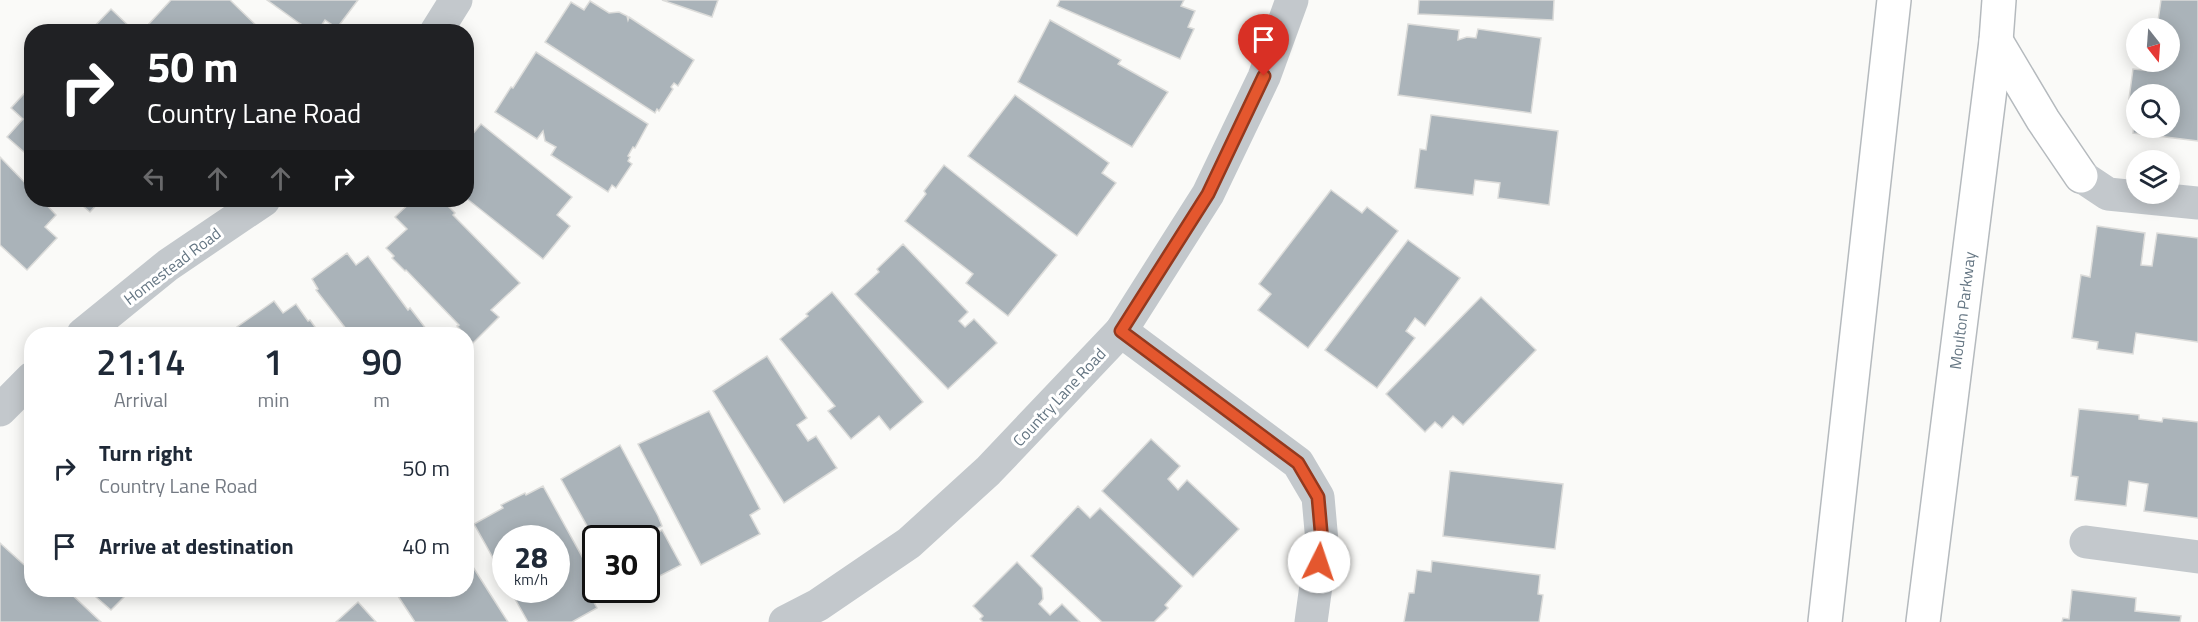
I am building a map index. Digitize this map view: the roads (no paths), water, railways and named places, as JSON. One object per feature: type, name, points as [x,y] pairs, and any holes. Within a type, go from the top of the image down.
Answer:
[{"type":"main road","points":[[1825,622],[1894,0]]},
{"type":"main road","name":"Moulton Parkway","points":[[1923,622],[1996,41],[1998,0]]},
{"type":"main road","points":[[1996,41],[2043,120],[2081,176]]},
{"type":"street","points":[[441,24],[456,0]]},
{"type":"street","name":"Country Lane Road","points":[[785,622],[818,605],[909,543],[988,471],[1121,331],[1208,194],[1264,76],[1292,0]]},
{"type":"street","points":[[2081,176],[2109,194],[2198,203]]},
{"type":"street","name":"Homestead Road","points":[[92,327],[168,265],[254,207]]},
{"type":"street","points":[[1121,331],[1298,463],[1318,497],[1322,542],[1311,622]]},
{"type":"street","points":[[0,410],[24,386]]},
{"type":"street","points":[[2086,542],[2198,557]]}]
